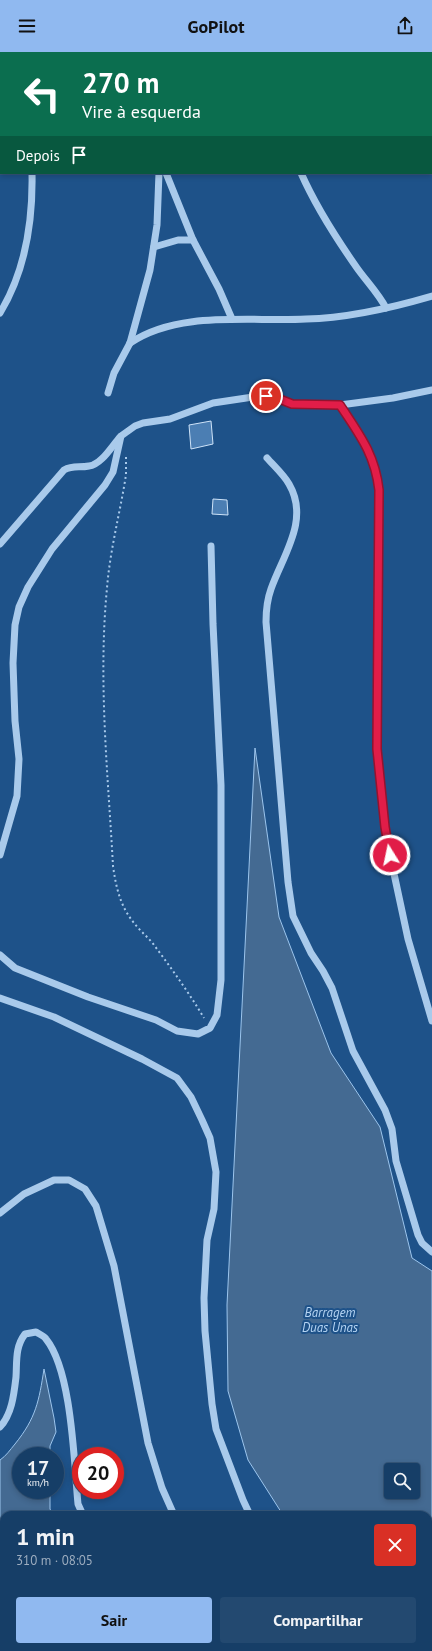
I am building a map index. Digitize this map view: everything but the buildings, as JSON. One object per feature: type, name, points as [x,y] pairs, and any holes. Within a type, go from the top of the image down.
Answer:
[{"type":"street","points":[[0,313],[9,297],[21,266],[32,203],[32,174]]},
{"type":"street","points":[[108,393],[114,373],[130,342],[150,270],[154,247],[159,174]]},
{"type":"street","points":[[166,174],[192,240],[219,289],[232,319]]},
{"type":"street","points":[[301,174],[308,190],[329,227],[358,270],[378,294],[386,308]]},
{"type":"street","points":[[154,247],[178,240],[192,240]]},
{"type":"street","points":[[130,342],[139,336],[158,329],[186,323],[232,319],[306,319],[343,316],[386,308],[432,296]]},
{"type":"street","points":[[0,544],[64,470],[72,466],[91,466],[100,461],[121,436],[135,426],[143,423],[170,419],[213,403],[246,398],[266,396],[277,398],[292,404],[340,405],[393,398],[432,390]]},
{"type":"street","points":[[340,405],[363,440],[377,472],[379,490],[376,703],[378,756],[385,827],[408,939],[432,1021]]},
{"type":"street","points":[[0,855],[17,796],[19,759],[15,721],[13,663],[15,625],[19,607],[28,587],[52,549],[106,485],[113,472],[121,436]]},
{"type":"street","points":[[267,458],[289,484],[297,506],[296,528],[270,590],[266,606],[266,622],[288,882],[293,916],[311,953],[332,988],[353,1051],[385,1110],[392,1129],[396,1161],[418,1235],[422,1243],[432,1252]]},
{"type":"street","points":[[0,955],[15,968],[88,997],[156,1020],[177,1030],[198,1034],[210,1028],[217,1015],[221,980],[221,785],[213,624],[211,546]]},
{"type":"street","points":[[0,998],[54,1017],[142,1059],[177,1078],[191,1097],[210,1138],[216,1172],[214,1209],[207,1240],[204,1298],[205,1331],[212,1404],[216,1429],[248,1511]]},
{"type":"street","points":[[0,1213],[24,1194],[54,1180],[69,1180],[85,1189],[96,1206],[114,1266],[148,1443],[162,1488],[172,1511]]},
{"type":"street","points":[[0,1428],[10,1410],[16,1377],[16,1355],[21,1340],[26,1334],[36,1332],[46,1338],[57,1358],[68,1397],[78,1504],[81,1511]]},
{"type":"path","points":[[125,454],[126,475],[107,588],[104,660],[104,716],[113,866],[116,888],[124,908],[134,923],[151,941],[181,982],[210,1028]]},
{"type":"water","name":"Barragem Duas Unas","points":[[255,748],[279,917],[331,1053],[380,1127],[412,1258],[432,1271],[432,1511],[280,1511],[248,1460],[228,1391],[227,1305]]},
{"type":"water","points":[[44,1369],[56,1432],[50,1447],[13,1447],[28,1426],[36,1409]]},
{"type":"water","points":[[12,1448],[12,1499],[50,1499],[51,1511],[0,1511],[0,1460]]},
{"type":"route","points":[[266,396],[277,398],[292,404],[314,406],[340,405],[363,440],[377,472],[379,490],[376,703],[377,749],[385,827],[390,855]]}]
